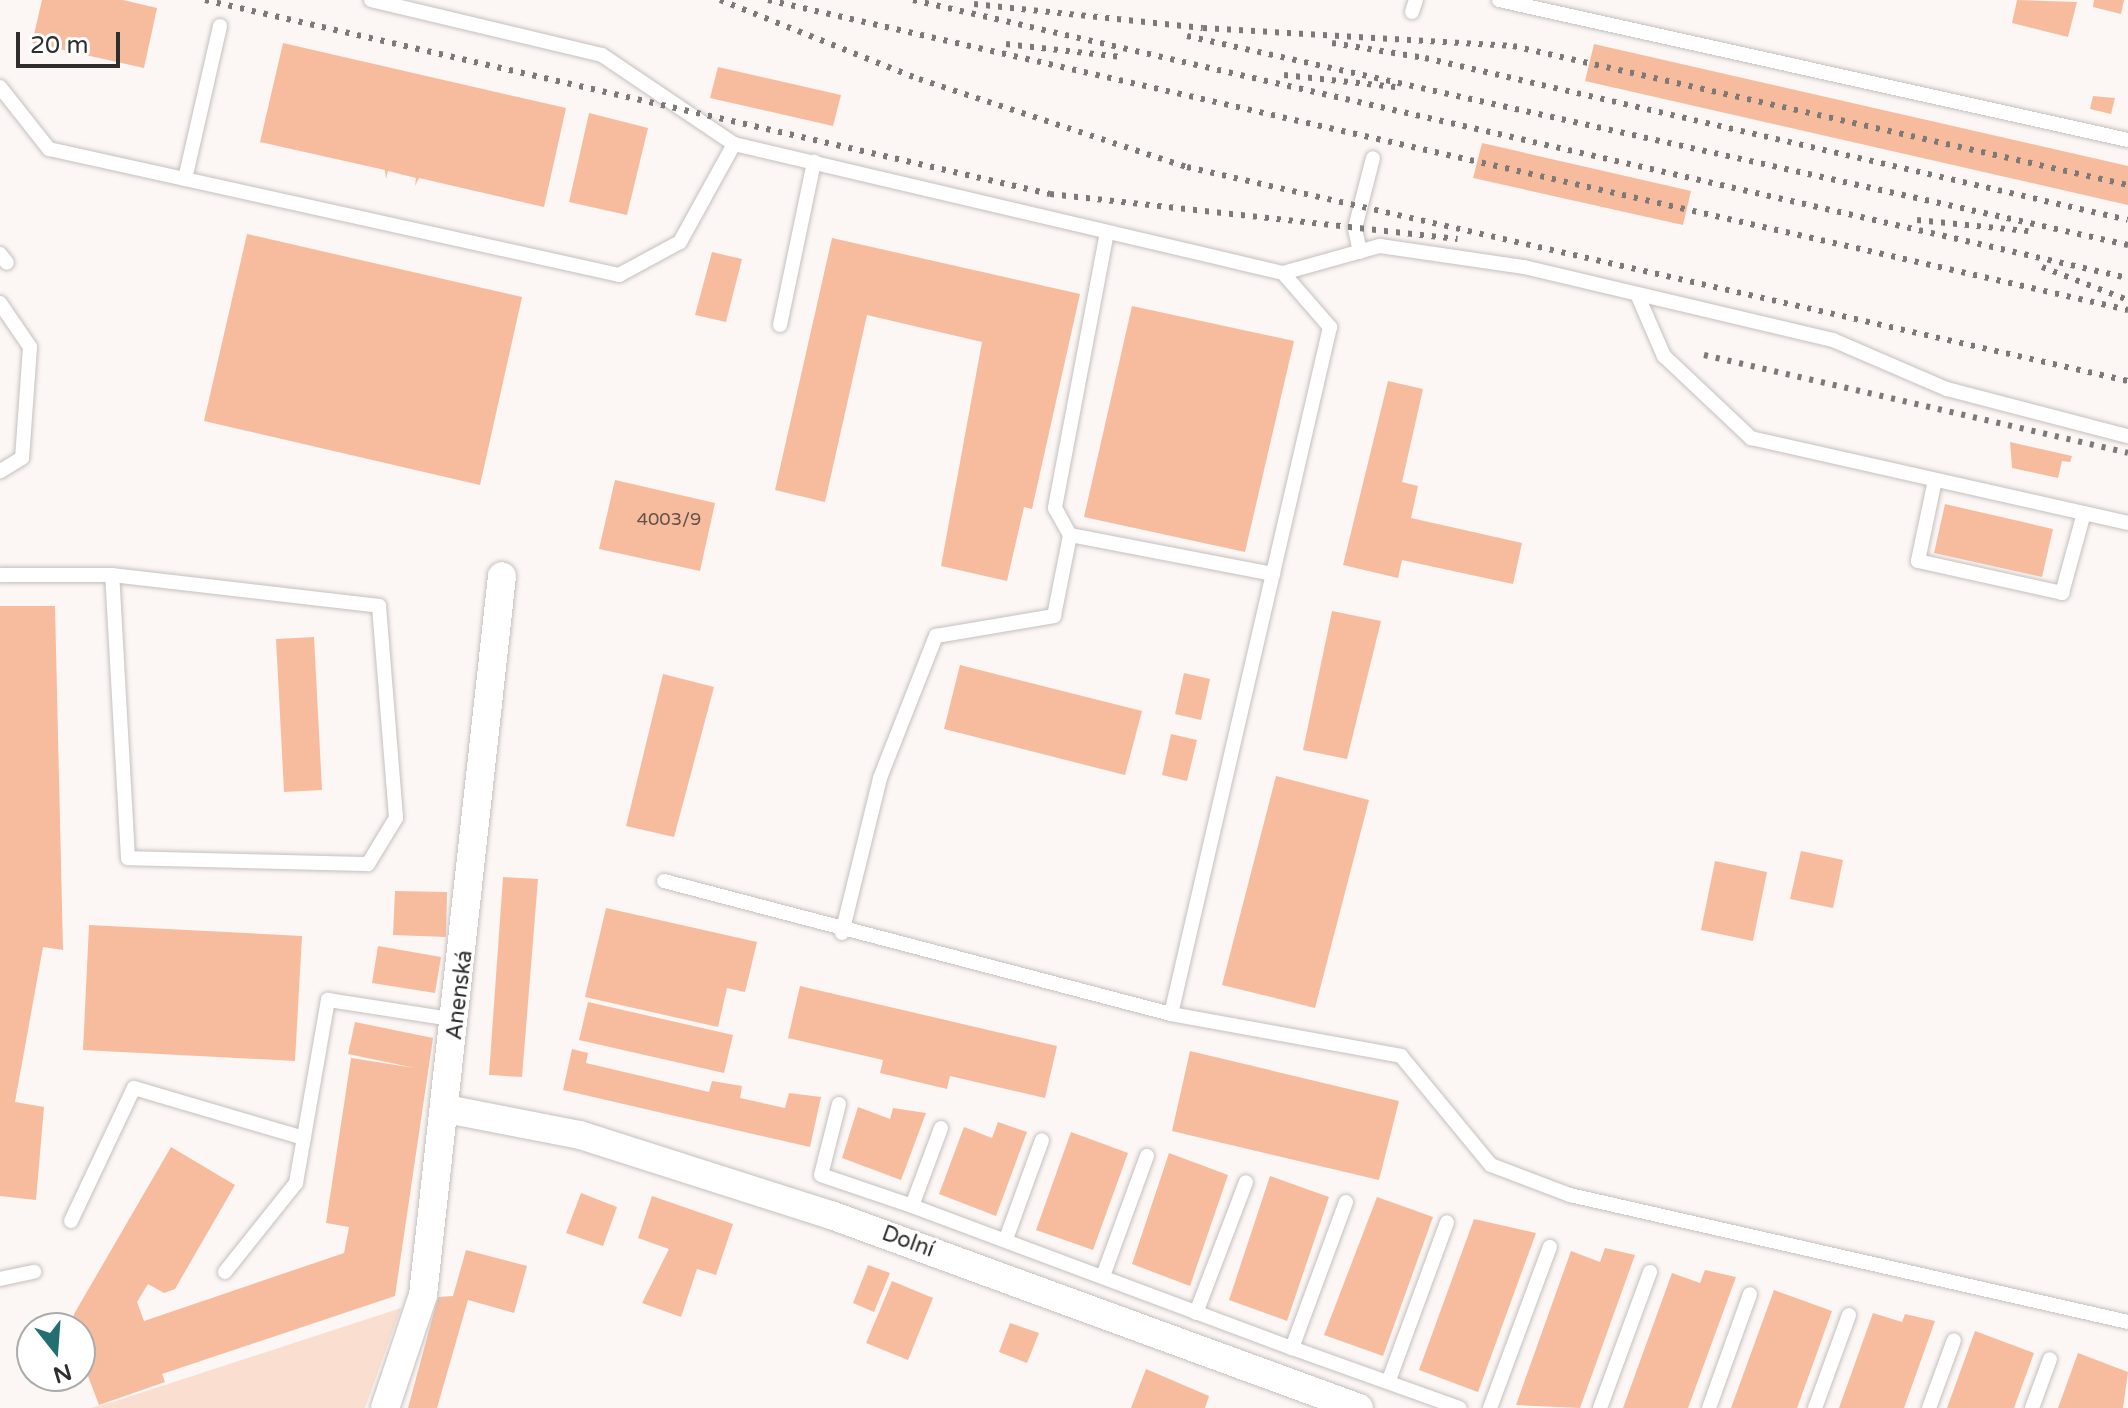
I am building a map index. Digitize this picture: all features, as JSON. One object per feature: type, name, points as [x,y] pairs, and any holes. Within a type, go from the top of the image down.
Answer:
[{"type":"street","name":"Anenská","points":[[385,1408],[423,1295],[457,1020],[502,576]]},
{"type":"street","name":"Dolní","points":[[446,1109],[580,1135],[831,1215],[1359,1408]]},
{"type":"lane","points":[[371,0],[602,55],[734,144],[1283,273],[1380,246],[1524,267],[1833,340],[1947,389],[2128,436]]},
{"type":"lane","points":[[1499,0],[2128,140]]},
{"type":"lane","points":[[185,179],[220,26]]},
{"type":"lane","points":[[0,87],[49,149],[619,275],[680,242],[734,144]]},
{"type":"lane","points":[[1360,252],[1355,228],[1373,158]]},
{"type":"lane","points":[[780,325],[814,162]]},
{"type":"lane","points":[[842,933],[880,778],[936,636],[1054,616],[1070,535],[1055,508],[1107,232]]},
{"type":"lane","points":[[1171,1014],[1330,327],[1283,273]]},
{"type":"lane","points":[[1637,294],[1664,356],[1751,438],[2128,523]]},
{"type":"lane","points":[[0,303],[30,347],[22,458],[0,471]]},
{"type":"lane","points":[[1935,480],[1918,561],[1961,571],[2062,593],[2084,513]]},
{"type":"lane","points":[[1070,535],[1273,574]]},
{"type":"lane","points":[[0,575],[112,575],[379,606],[396,818],[368,864],[128,858],[112,575]]},
{"type":"lane","points":[[664,881],[842,933],[1171,1014],[1401,1056],[1491,1165],[1570,1195],[2128,1322]]},
{"type":"lane","points":[[225,1272],[296,1183],[328,1000],[457,1020]]},
{"type":"lane","points":[[71,1221],[134,1088],[304,1138]]},
{"type":"lane","points":[[839,1104],[821,1175],[1006,1239],[1196,1313],[1460,1408]]},
{"type":"lane","points":[[912,1206],[941,1128]]},
{"type":"lane","points":[[1006,1239],[1042,1140]]},
{"type":"lane","points":[[1103,1276],[1147,1156]]},
{"type":"lane","points":[[1196,1313],[1246,1182]]},
{"type":"lane","points":[[1292,1348],[1346,1202]]},
{"type":"lane","points":[[1389,1380],[1447,1222]]},
{"type":"lane","points":[[1490,1408],[1550,1247]]},
{"type":"lane","points":[[0,1279],[34,1272]]},
{"type":"lane","points":[[1600,1408],[1650,1272]]},
{"type":"lane","points":[[1709,1408],[1750,1294]]},
{"type":"lane","points":[[1815,1408],[1849,1315]]},
{"type":"lane","points":[[1929,1408],[1954,1340]]},
{"type":"lane","points":[[2032,1408],[2050,1359]]},
{"type":"shaded area","points":[[401,1308],[365,1408],[91,1408],[113,1402]]},
{"type":"building","points":[[42,0],[123,0],[157,8],[144,68],[32,43]]},
{"type":"building","points":[[2017,0],[2077,2],[2068,37],[2012,23]]},
{"type":"building","points":[[2094,0],[2124,0],[2121,14],[2093,7]]},
{"type":"building","points":[[283,43],[566,108],[544,207],[419,178],[415,186],[416,178],[388,171],[386,179],[385,170],[260,142]]},
{"type":"building","points":[[1594,44],[2128,166],[2128,205],[1585,81]]},
{"type":"building","points":[[718,67],[841,95],[833,126],[710,98]]},
{"type":"building","points":[[2093,96],[2115,98],[2111,114],[2090,109]]},
{"type":"building","points":[[589,113],[648,128],[627,215],[569,202]]},
{"type":"building","points":[[1482,143],[1691,191],[1683,225],[1473,178]]},
{"type":"building","points":[[247,234],[522,297],[480,485],[204,421]]},
{"type":"building","points":[[832,238],[1080,294],[1032,509],[1024,507],[1007,581],[941,566],[982,342],[867,315],[825,502],[775,490]]},
{"type":"building","points":[[712,252],[742,259],[726,322],[695,315]]},
{"type":"building","points":[[1132,306],[1294,341],[1245,552],[1084,517]]},
{"type":"building","points":[[1388,381],[1423,389],[1402,482],[1418,486],[1411,518],[1522,543],[1513,584],[1402,560],[1398,578],[1343,565]]},
{"type":"building","points":[[2010,442],[2072,456],[2070,462],[2062,461],[2058,478],[2012,468]]},
{"type":"building","points":[[615,480],[715,503],[700,571],[599,549]]},
{"type":"building","points":[[1945,504],[2053,529],[2042,577],[1934,553]]},
{"type":"building","points":[[0,606],[55,606],[63,950],[43,947],[15,1102],[44,1107],[36,1200],[0,1196]]},
{"type":"building","points":[[1332,611],[1381,621],[1347,759],[1303,750]]},
{"type":"building","points":[[314,637],[322,790],[284,792],[276,639]]},
{"type":"building","points":[[960,665],[1142,711],[1125,775],[944,729]]},
{"type":"building","points":[[1184,673],[1210,679],[1201,720],[1175,714]]},
{"type":"building","points":[[663,674],[714,687],[674,837],[626,826]]},
{"type":"building","points":[[1171,734],[1197,740],[1187,781],[1162,775]]},
{"type":"building","points":[[1276,776],[1369,800],[1315,1008],[1222,985]]},
{"type":"building","points":[[1801,851],[1843,860],[1833,908],[1790,899]]},
{"type":"building","points":[[1715,861],[1767,872],[1753,941],[1701,930]]},
{"type":"building","points":[[503,877],[538,879],[522,1077],[489,1075]]},
{"type":"building","points":[[395,891],[447,892],[446,937],[393,935]]},
{"type":"building","points":[[606,908],[757,942],[745,992],[727,988],[718,1027],[585,997]]},
{"type":"building","points":[[89,925],[302,936],[295,1061],[83,1050]]},
{"type":"building","points":[[378,946],[441,957],[435,993],[372,983]]},
{"type":"building","points":[[800,986],[1057,1046],[1045,1098],[950,1076],[947,1089],[880,1073],[883,1060],[788,1038]]},
{"type":"building","points":[[588,1002],[733,1035],[724,1073],[579,1040]]},
{"type":"building","points":[[355,1022],[433,1038],[395,1296],[162,1374],[165,1382],[99,1405],[94,1392],[96,1312],[75,1312],[171,1147],[235,1185],[175,1289],[164,1293],[148,1284],[137,1302],[144,1321],[344,1253],[349,1227],[326,1223],[351,1058],[415,1068],[348,1054]]},
{"type":"building","points":[[572,1049],[588,1053],[586,1063],[709,1092],[712,1081],[742,1086],[740,1098],[785,1108],[789,1093],[821,1097],[810,1147],[563,1090]]},
{"type":"building","points":[[1190,1051],[1399,1101],[1379,1180],[1172,1131]]},
{"type":"building","points":[[858,1107],[890,1119],[893,1108],[926,1113],[901,1180],[842,1158]]},
{"type":"building","points":[[998,1122],[1027,1132],[996,1216],[939,1194],[964,1127],[992,1138]]},
{"type":"building","points":[[1071,1132],[1128,1153],[1093,1250],[1036,1230]]},
{"type":"building","points":[[1169,1153],[1228,1175],[1190,1286],[1132,1264]]},
{"type":"building","points":[[1270,1176],[1329,1197],[1287,1321],[1229,1300]]},
{"type":"building","points":[[581,1193],[617,1207],[603,1246],[566,1233]]},
{"type":"building","points":[[652,1196],[733,1224],[716,1275],[697,1269],[681,1317],[642,1303],[669,1249],[638,1238]]},
{"type":"building","points":[[1377,1197],[1433,1217],[1383,1356],[1324,1335]]},
{"type":"building","points":[[1474,1219],[1536,1233],[1478,1392],[1419,1370]]},
{"type":"building","points":[[1605,1248],[1635,1255],[1580,1408],[1516,1405],[1571,1251],[1600,1262]]},
{"type":"building","points":[[466,1250],[527,1266],[514,1313],[468,1300],[437,1408],[408,1408],[438,1297],[453,1296]]},
{"type":"building","points":[[868,1265],[890,1273],[874,1312],[853,1303]]},
{"type":"building","points":[[1705,1270],[1736,1277],[1688,1408],[1623,1408],[1672,1273],[1700,1283]]},
{"type":"building","points":[[892,1281],[933,1298],[908,1360],[866,1343]]},
{"type":"building","points":[[1774,1290],[1832,1311],[1797,1408],[1731,1408]]},
{"type":"building","points":[[1873,1313],[1902,1322],[1905,1314],[1935,1321],[1904,1408],[1839,1408]]},
{"type":"building","points":[[1010,1323],[1039,1333],[1027,1363],[999,1352]]},
{"type":"building","points":[[1975,1331],[2034,1353],[2014,1408],[1947,1408]]},
{"type":"building","points":[[2078,1353],[2128,1372],[2123,1408],[2058,1408]]},
{"type":"building","points":[[1146,1369],[1209,1396],[1205,1408],[1131,1408]]},
{"type":"railway","points":[[205,0],[1050,194],[1458,239]]},
{"type":"railway","points":[[720,0],[919,79],[1187,167],[2128,381]]},
{"type":"railway","points":[[768,0],[2128,310]]},
{"type":"railway","points":[[913,0],[2128,278]]},
{"type":"railway","points":[[974,4],[1203,28],[1513,46],[2128,185]]},
{"type":"railway","points":[[1187,36],[2128,245]]},
{"type":"railway","points":[[1332,43],[1425,58],[2128,220]]},
{"type":"railway","points":[[1006,44],[1121,57]]},
{"type":"railway","points":[[1284,75],[1395,87]]},
{"type":"railway","points":[[1917,220],[2028,231]]},
{"type":"railway","points":[[2042,267],[2128,300]]},
{"type":"railway","points":[[1704,355],[2128,453]]}]
